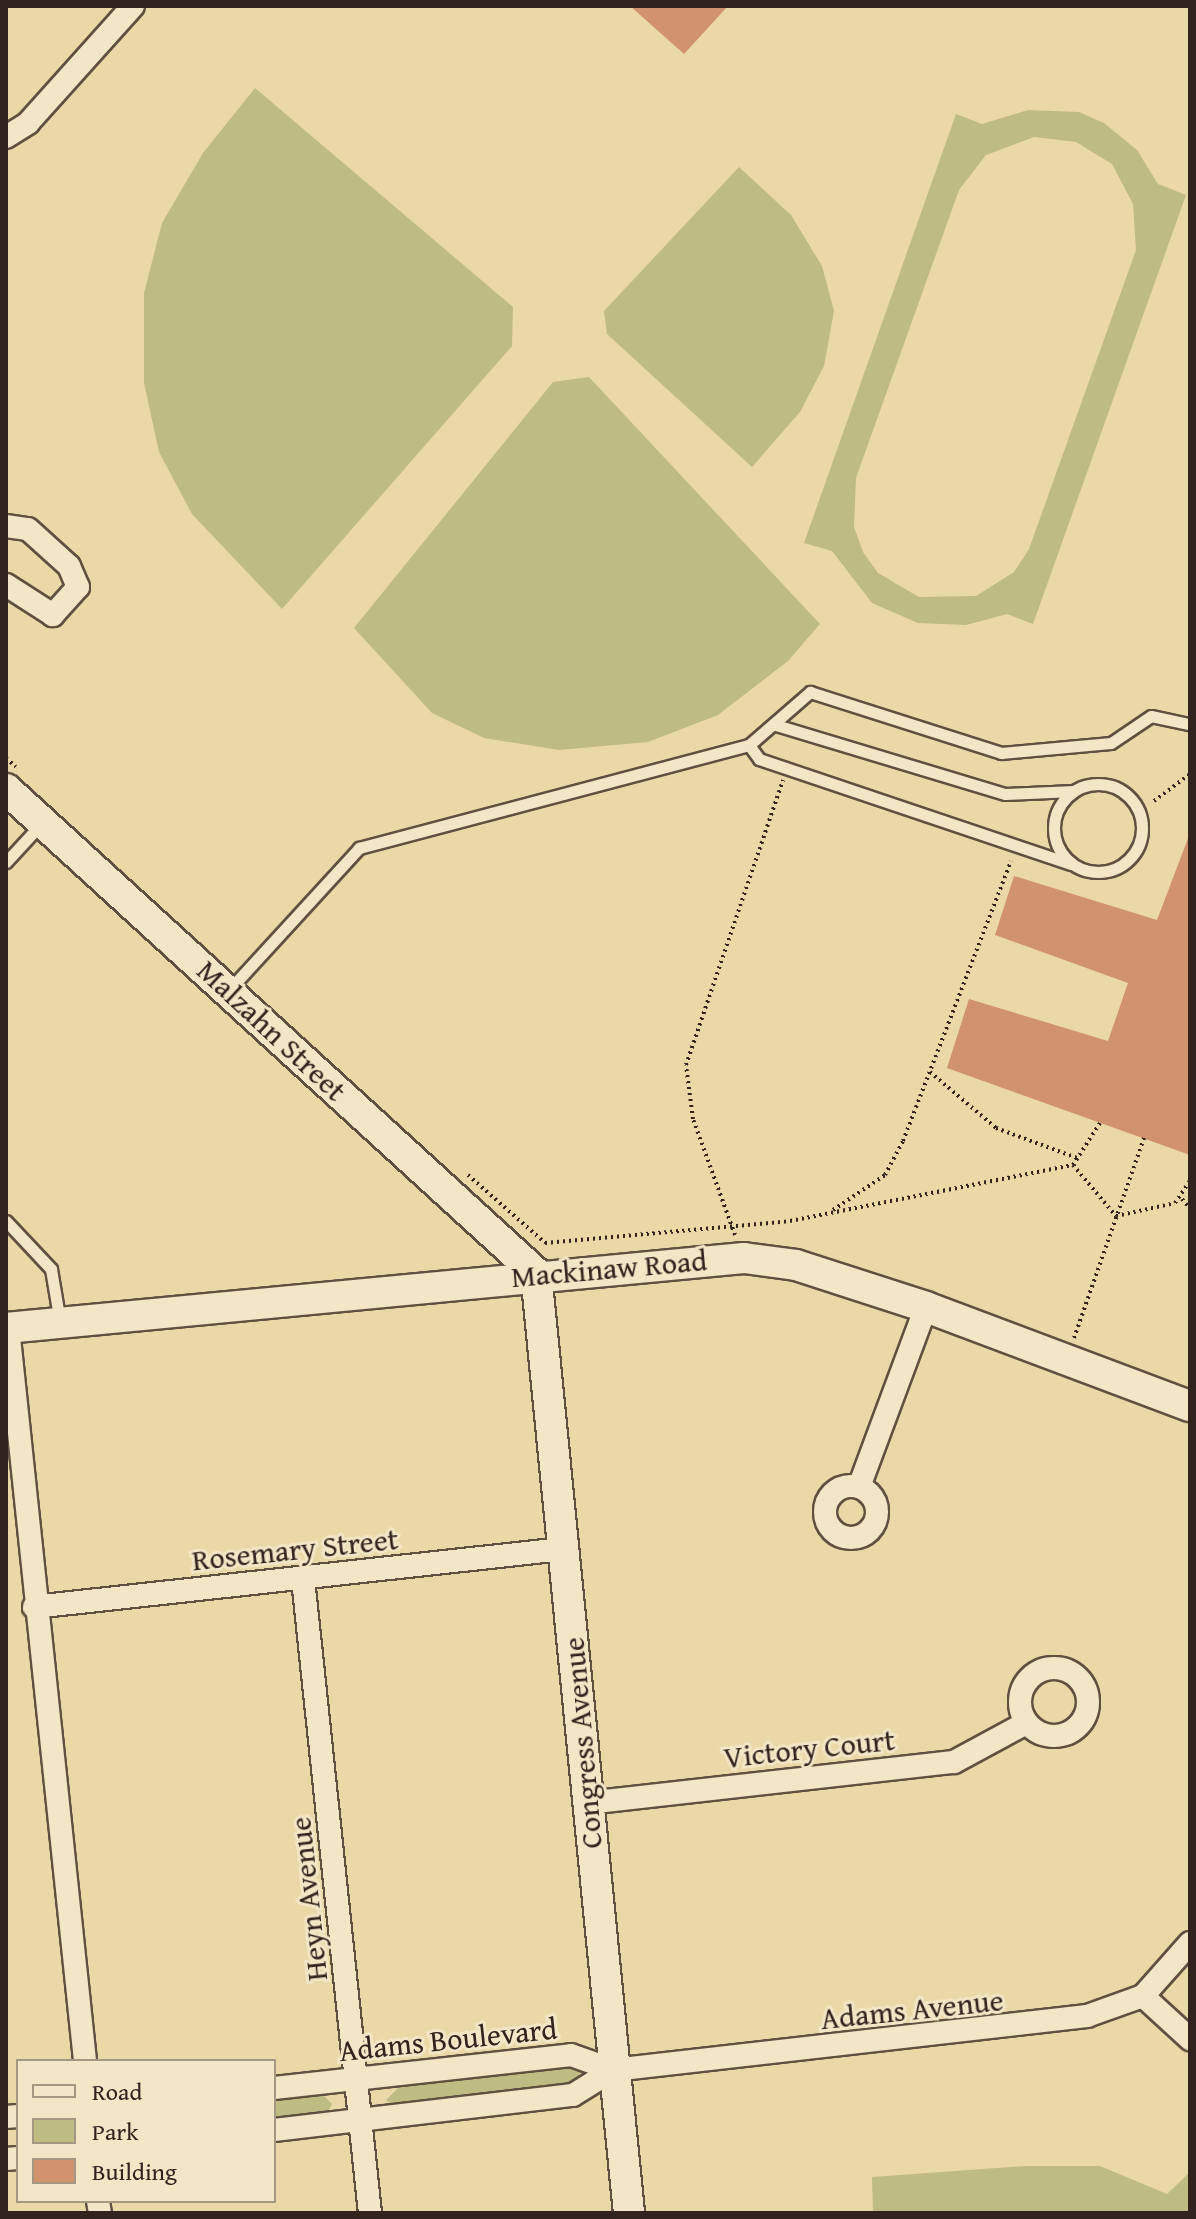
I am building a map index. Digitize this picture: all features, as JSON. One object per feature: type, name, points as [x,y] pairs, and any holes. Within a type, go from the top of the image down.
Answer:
[{"type":"street","points":[[6,137],[28,123],[133,6]]},
{"type":"street","points":[[6,526],[28,529],[69,566],[78,587],[68,606],[53,615],[38,611],[6,585]]},
{"type":"street","name":"Malzahn Street","points":[[18,784],[43,822],[536,1273]]},
{"type":"street","name":"Mackinaw Road","points":[[7,1328],[536,1273],[744,1258],[796,1265],[926,1307],[1190,1406]]},
{"type":"street","name":"Congress Avenue","points":[[536,1273],[629,2213]]},
{"type":"street","points":[[859,1487],[926,1307]]},
{"type":"street","points":[[7,1328],[34,1607],[85,2059]]},
{"type":"street","name":"Rosemary Street","points":[[34,1607],[563,1549]]},
{"type":"street","name":"Heyn Avenue","points":[[303,1579],[370,2213]]},
{"type":"street","name":"Victory Court","points":[[587,1803],[954,1762],[1026,1723]]},
{"type":"street","points":[[1190,1943],[1143,1996],[1190,2039]]},
{"type":"street","name":"Adams Avenue","points":[[613,2070],[1044,2025],[1143,1996]]},
{"type":"street","name":"Adams Boulevard","points":[[276,2088],[571,2055],[613,2070]]},
{"type":"street","points":[[276,2130],[573,2095],[613,2070]]},
{"type":"lane","points":[[229,991],[359,848],[749,745],[776,725],[810,692],[1001,753],[1111,743],[1151,716],[1190,724]]},
{"type":"lane","points":[[749,745],[759,759],[1098,872],[1124,863],[1142,825],[1118,789],[1005,794],[776,725]]},
{"type":"lane","points":[[1071,864],[1053,827],[1074,791]]},
{"type":"lane","points":[[6,862],[43,822]]},
{"type":"lane","points":[[6,1221],[51,1269],[61,1322]]},
{"type":"path","points":[[6,758],[18,784]]},
{"type":"path","points":[[1154,801],[1190,774]]},
{"type":"path","points":[[744,1258],[693,1119],[686,1065],[783,778]]},
{"type":"path","points":[[829,1213],[885,1175],[930,1072],[1011,861]]},
{"type":"path","points":[[930,1072],[996,1128],[1077,1158]]},
{"type":"path","points":[[464,1171],[545,1243],[732,1226],[829,1213],[1073,1165],[1100,1123]]},
{"type":"path","points":[[1067,1360],[1144,1138]]},
{"type":"path","points":[[1073,1165],[1116,1216]]},
{"type":"path","points":[[1116,1216],[1182,1199],[1188,1193],[1190,1181]]},
{"type":"path","points":[[1182,1199],[1190,1209]]},
{"type":"green space","points":[[255,88],[513,307],[512,346],[282,609],[192,514],[159,452],[144,383],[144,293],[162,223],[203,153]]},
{"type":"green space","points":[[1028,110],[1079,112],[1104,123],[1137,150],[1158,184],[1186,195],[1033,624],[1007,614],[966,625],[918,623],[872,603],[832,551],[804,543],[956,114],[982,124]],"holes":[[[1034,137],[1076,142],[1112,164],[1133,204],[1136,250],[1029,549],[1014,572],[976,596],[919,597],[878,573],[863,552],[854,527],[856,478],[959,190],[986,155]]]},
{"type":"green space","points":[[739,167],[791,215],[822,266],[834,311],[824,366],[800,412],[752,467],[607,334],[604,311]]},
{"type":"green space","points":[[589,377],[820,624],[788,661],[718,715],[648,742],[559,750],[484,738],[432,713],[354,628],[553,382]]},
{"type":"green space","points":[[570,2064],[581,2072],[571,2087],[397,2108],[386,2100],[403,2083]]},
{"type":"green space","points":[[322,2094],[332,2104],[328,2112],[276,2120],[276,2098]]},
{"type":"green space","points":[[1025,2166],[1100,2166],[1167,2194],[1190,2172],[1190,2213],[873,2213],[872,2177]]},
{"type":"building","points":[[630,6],[728,6],[684,54]]},
{"type":"building","points":[[1190,833],[1190,1155],[947,1068],[969,999],[1108,1041],[1128,983],[995,935],[1014,876],[1157,920]]}]
